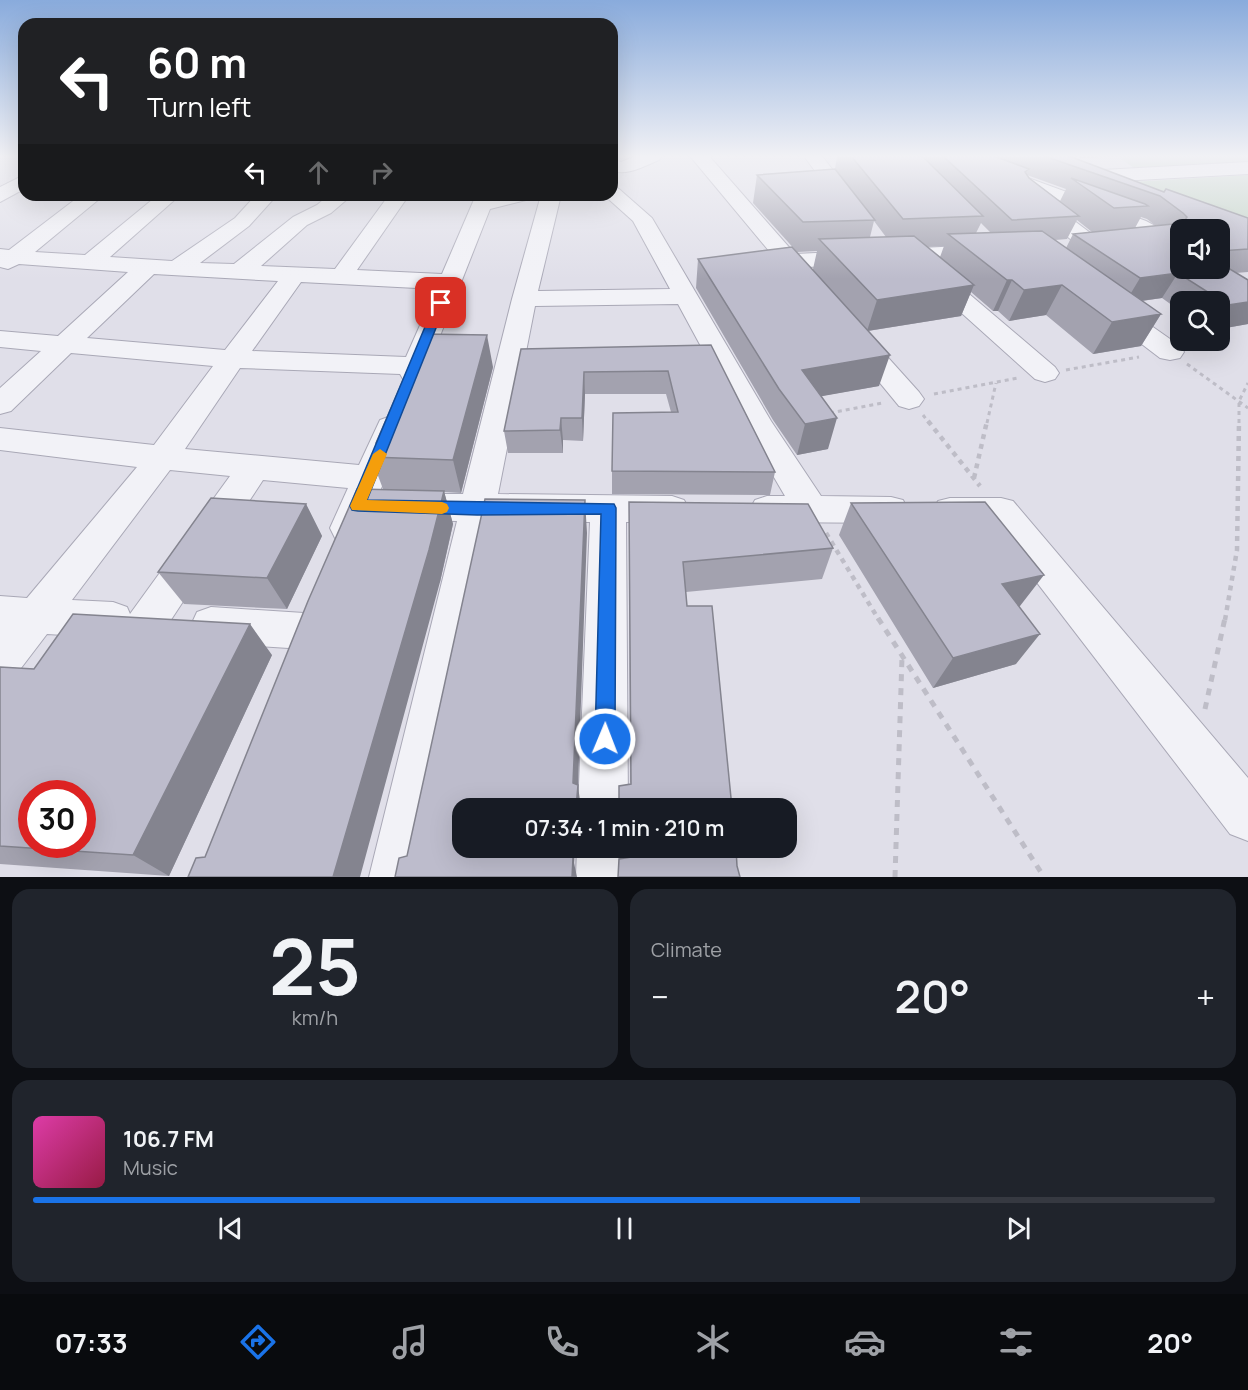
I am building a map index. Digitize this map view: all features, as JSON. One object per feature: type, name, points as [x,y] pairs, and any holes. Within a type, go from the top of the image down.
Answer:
[{"type":"street","points":[[734,197],[818,295]]},
{"type":"street","points":[[843,197],[860,220]]},
{"type":"street","points":[[1035,197],[1110,245]]},
{"type":"street","points":[[1058,249],[1159,241],[1153,234],[1138,226],[1060,197]]},
{"type":"street","points":[[618,198],[642,218],[686,296],[707,356],[811,509]]},
{"type":"street","points":[[5,260],[86,201]]},
{"type":"street","points":[[90,263],[163,201]]},
{"type":"street","points":[[178,268],[242,222],[261,201]]},
{"type":"street","points":[[239,272],[300,221],[334,201]]},
{"type":"street","points":[[340,277],[395,201]]},
{"type":"street","points":[[336,558],[484,201]]},
{"type":"street","points":[[395,877],[477,509],[522,360],[524,299],[549,201]]},
{"type":"street","points":[[788,261],[999,251],[978,235]]},
{"type":"street","points":[[873,238],[899,256],[1045,373]]},
{"type":"street","points":[[5,260],[449,282]]},
{"type":"street","points":[[0,404],[148,267]]},
{"type":"street","points":[[0,662],[18,615],[162,458],[294,275]]},
{"type":"street","points":[[524,299],[686,296]]},
{"type":"street","points":[[1098,298],[1170,352]]},
{"type":"street","points":[[841,321],[909,399]]},
{"type":"street","points":[[0,339],[232,359],[416,366]]},
{"type":"street","points":[[0,439],[162,458],[255,466],[364,492],[477,509],[704,509]]},
{"type":"street","points":[[147,622],[255,466]]},
{"type":"street","points":[[603,798],[608,508]]},
{"type":"street","points":[[740,509],[1000,511],[1248,816]]},
{"type":"street","points":[[18,615],[305,631]]},
{"type":"street","points":[[602,877],[603,858]]},
{"type":"path","points":[[828,413],[1170,352],[1248,408]]},
{"type":"path","points":[[1196,752],[1220,646],[1237,550],[1239,401],[1248,382]]},
{"type":"path","points":[[974,478],[996,383]]},
{"type":"path","points":[[909,399],[1000,511]]},
{"type":"path","points":[[811,509],[902,657],[1044,877]]},
{"type":"path","points":[[895,877],[902,657]]},
{"type":"green space","points":[[1172,197],[1248,197],[1248,225]]},
{"type":"building","points":[[778,197],[857,197],[875,220],[803,222]]},
{"type":"building","points":[[885,197],[964,197],[983,216],[903,219]]},
{"type":"building","points":[[987,197],[1054,197],[1079,216],[1012,220]]},
{"type":"building","points":[[1098,197],[1125,197],[1148,206],[1114,208]]},
{"type":"building","points":[[1161,197],[1188,197],[1248,218],[1248,249],[1230,250],[1230,219],[1186,219],[1187,217]]},
{"type":"building","points":[[1170,224],[1170,274],[1140,278],[1073,234]]},
{"type":"building","points":[[1042,231],[1161,314],[1112,322],[1062,285],[1024,290],[1012,280],[1007,280],[948,234]]},
{"type":"building","points":[[914,236],[974,285],[877,300],[819,239]]},
{"type":"building","points":[[792,247],[890,355],[802,370],[837,418],[805,424],[779,389],[698,259]]},
{"type":"building","points":[[1230,269],[1248,280],[1248,302],[1230,305],[1230,291],[1206,291],[1187,279],[1230,279]]},
{"type":"building","points":[[423,334],[487,335],[453,460],[371,457],[377,446],[376,443]]},
{"type":"building","points":[[711,345],[775,472],[612,471],[613,413],[678,412],[668,371],[584,372],[582,418],[561,418],[560,430],[504,431],[521,349]]},
{"type":"building","points":[[357,489],[444,491],[429,550],[333,877],[188,877],[196,858],[205,857],[308,601]]},
{"type":"building","points":[[211,498],[306,504],[267,578],[158,572]]},
{"type":"building","points":[[485,499],[585,500],[573,783],[578,785],[577,798],[452,798],[452,858],[573,858],[572,877],[395,877],[399,858],[407,856]]},
{"type":"building","points":[[629,502],[808,504],[833,548],[683,562],[687,606],[712,606],[731,798],[619,798],[619,786],[631,784]]},
{"type":"building","points":[[985,502],[1044,575],[1002,584],[1040,634],[953,658],[851,503]]},
{"type":"building","points":[[73,614],[250,624],[133,855],[96,852],[96,780],[18,780],[18,847],[0,846],[0,667],[34,669]]},
{"type":"building","points":[[737,858],[740,877],[618,877],[619,859]]},
{"type":"slow traffic","points":[[380,454],[358,506],[442,508]]},
{"type":"route","points":[[441,303],[358,506],[477,509],[608,508],[605,739]]}]
